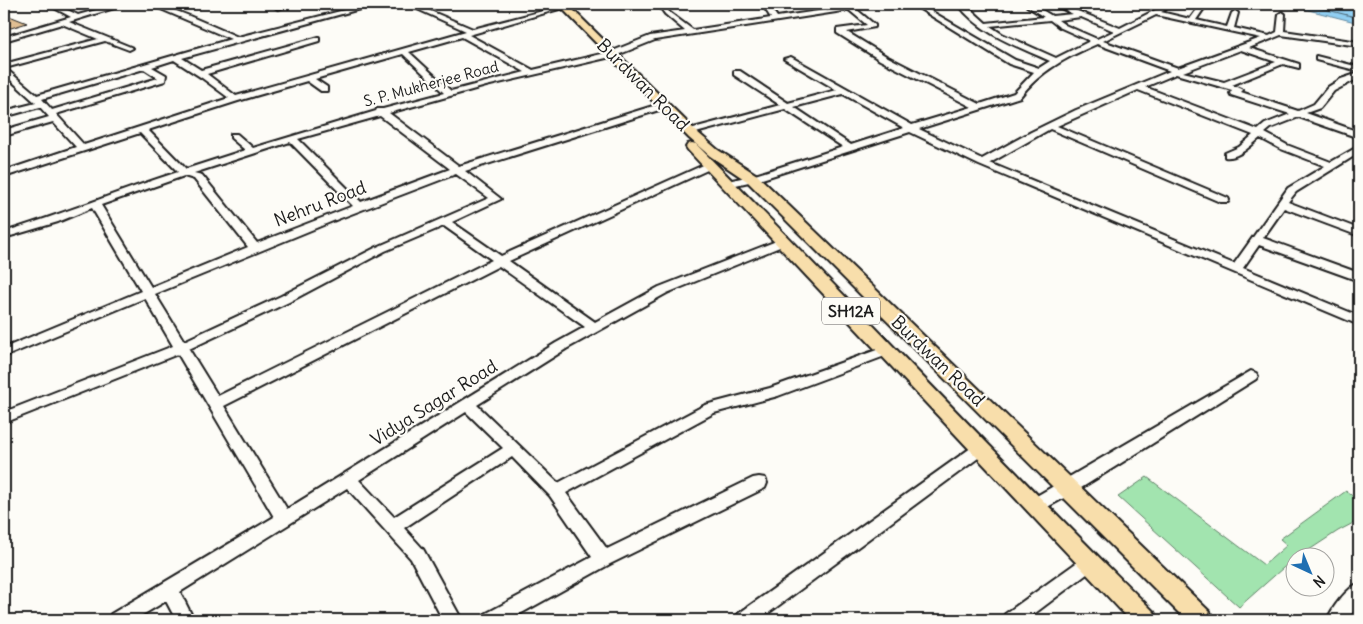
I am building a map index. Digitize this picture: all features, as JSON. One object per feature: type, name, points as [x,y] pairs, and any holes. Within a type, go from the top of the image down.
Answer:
[{"type":"main road","name":"Burdwan Road","points":[[560,5],[659,107],[727,184],[888,350],[1034,506],[1146,620]]},
{"type":"main road","name":"Burdwan Road","points":[[659,107],[714,153],[752,178],[1202,620]]},
{"type":"street","points":[[50,4],[76,17]]},
{"type":"street","points":[[4,38],[63,22],[116,4]]},
{"type":"street","points":[[4,38],[124,4]]},
{"type":"street","points":[[152,4],[186,16],[238,39]]},
{"type":"street","points":[[278,7],[290,4]]},
{"type":"street","points":[[4,114],[175,57],[375,4]]},
{"type":"street","points":[[409,4],[471,31]]},
{"type":"street","points":[[661,4],[667,13],[690,31]]},
{"type":"street","points":[[765,4],[774,18]]},
{"type":"street","name":"S. P. Mukherjee Road","points":[[4,235],[116,195],[291,138],[380,111],[532,72],[609,55],[653,38],[843,6],[877,4]]},
{"type":"street","points":[[915,4],[1012,62],[1039,71]]},
{"type":"street","points":[[961,4],[999,36],[1055,60]]},
{"type":"street","points":[[1055,4],[1120,31]]},
{"type":"street","points":[[1149,4],[1168,6]]},
{"type":"street","points":[[1191,21],[1204,4]]},
{"type":"street","points":[[4,174],[235,99],[560,5]]},
{"type":"street","points":[[1029,5],[1062,24],[1061,26],[1096,42],[1177,72],[1225,85],[1239,90],[1234,93],[1359,135]]},
{"type":"street","points":[[843,6],[873,26],[840,31],[883,58],[979,107]]},
{"type":"street","points":[[727,184],[850,148],[1017,95],[1025,84],[1039,71],[1055,60],[1120,31],[1168,6]]},
{"type":"street","points":[[1155,13],[1269,38]]},
{"type":"street","points":[[1230,29],[1235,14]]},
{"type":"street","points":[[1280,33],[1282,14]]},
{"type":"street","points":[[984,25],[1082,15]]},
{"type":"street","points":[[63,22],[129,48]]},
{"type":"street","points":[[982,163],[1050,126],[1177,72],[1280,33],[1359,44]]},
{"type":"street","points":[[462,34],[532,72]]},
{"type":"street","points":[[82,148],[39,101],[4,68],[105,39]]},
{"type":"street","points":[[200,73],[316,39]]},
{"type":"street","points":[[1242,48],[1296,66]]},
{"type":"street","points":[[404,51],[449,93]]},
{"type":"street","points":[[175,57],[235,99]]},
{"type":"street","points":[[1320,58],[1359,69]]},
{"type":"street","points":[[788,59],[910,128],[982,163],[1359,321]]},
{"type":"street","points":[[1225,85],[1284,62]]},
{"type":"street","points":[[4,133],[162,79],[163,77],[145,66]]},
{"type":"street","points":[[737,73],[850,148]]},
{"type":"street","points":[[1228,155],[1242,150],[1268,126],[1317,106],[1331,89],[1359,75]]},
{"type":"street","points":[[308,78],[324,89]]},
{"type":"street","points":[[4,86],[17,81]]},
{"type":"street","points":[[1140,87],[1331,165]]},
{"type":"street","points":[[689,132],[843,91]]},
{"type":"street","name":"Nehru Road","points":[[4,353],[255,248],[360,207],[536,144],[659,107]]},
{"type":"street","points":[[4,418],[181,348],[381,249],[496,199],[380,111]]},
{"type":"street","points":[[1050,126],[1224,200]]},
{"type":"street","points":[[142,129],[184,173],[198,177],[255,248]]},
{"type":"street","points":[[234,136],[251,151]]},
{"type":"street","points":[[291,138],[360,207]]},
{"type":"street","points":[[1236,269],[1292,190],[1346,156],[1359,150]]},
{"type":"street","points":[[1346,156],[1359,160]]},
{"type":"street","points":[[215,404],[500,261],[710,165]]},
{"type":"street","points":[[95,204],[284,519]]},
{"type":"street","points":[[1283,204],[1359,233]]},
{"type":"street","points":[[444,221],[595,328]]},
{"type":"street","points":[[1257,240],[1359,277]]},
{"type":"street","name":"Vidya Sagar Road","points":[[118,620],[467,404],[595,328],[663,290],[783,242]]},
{"type":"street","points":[[556,490],[710,409],[773,392],[888,350]]},
{"type":"street","points":[[1034,506],[1067,488],[1251,376]]},
{"type":"street","points":[[467,404],[556,490],[604,559]]},
{"type":"street","points":[[392,527],[513,449]]},
{"type":"street","points":[[745,620],[980,449]]},
{"type":"street","points":[[348,478],[417,554],[453,620]]},
{"type":"street","points":[[492,620],[604,559],[759,483]]},
{"type":"street","points":[[1012,620],[1089,563]]},
{"type":"street","points":[[169,588],[185,620]]},
{"type":"street","points":[[1336,620],[1359,591]]},
{"type":"green space","points":[[1147,477],[1264,565],[1287,545],[1280,539],[1346,491],[1359,501],[1359,520],[1315,546],[1286,546],[1286,566],[1239,607],[1118,497]]},
{"type":"water","points":[[1285,4],[1359,4],[1359,23]]},
{"type":"building","points":[[12,17],[27,23],[11,28],[4,25],[4,19]]}]
